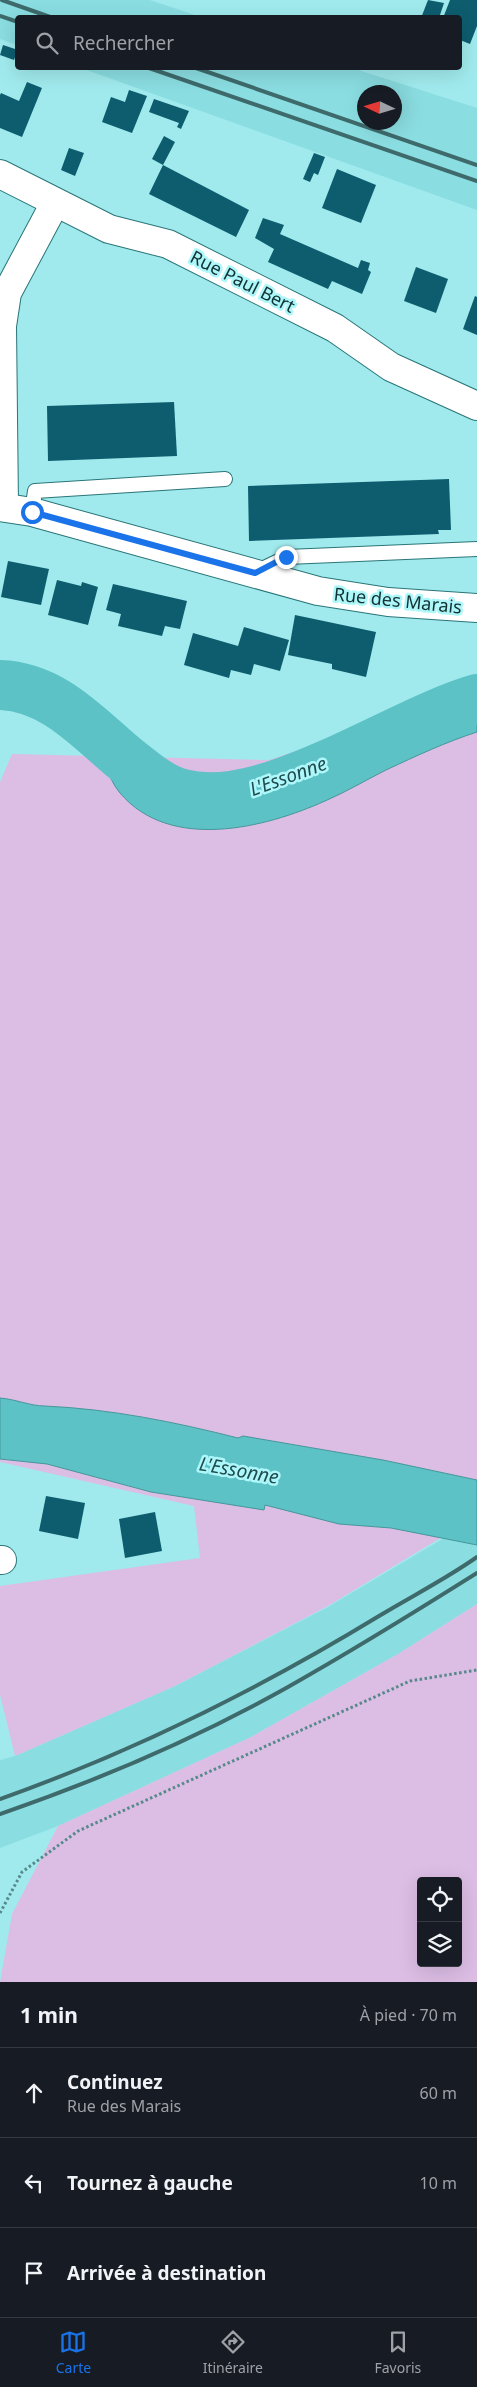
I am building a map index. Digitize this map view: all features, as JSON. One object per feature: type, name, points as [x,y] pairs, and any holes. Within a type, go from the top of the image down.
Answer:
[{"type":"street","name":"Rue Paul Bert","points":[[0,174],[109,229],[168,244],[335,328],[391,366],[477,406]]},
{"type":"street","points":[[2,507],[2,326],[7,293],[55,203]]},
{"type":"street","name":"Rue des Marais","points":[[2,507],[32,512],[318,591],[379,601],[477,608]]},
{"type":"lane","points":[[32,512],[35,490],[225,479]]},
{"type":"lane","points":[[255,573],[286,557],[477,549]]},
{"type":"path","points":[[0,1913],[22,1872],[78,1831],[410,1681],[477,1670]]},
{"type":"shaded area","points":[[0,0],[150,0],[195,15],[15,15],[15,44],[0,39]]},
{"type":"shaded area","points":[[87,70],[358,70],[477,108],[477,210]]},
{"type":"shaded area","points":[[477,692],[477,1516],[328,1606],[175,1686],[15,1756],[0,1695],[0,1586],[200,1558],[194,1506],[0,1462],[0,782],[12,754],[269,760]]},
{"type":"shaded area","points":[[444,1538],[477,1545],[477,1604],[398,1654],[251,1737],[58,1826],[0,1848],[0,1760],[15,1756],[175,1686],[328,1607]]},
{"type":"shaded area","points":[[477,1604],[477,1982],[0,1982],[12,1914],[58,1826],[251,1737],[398,1654]]},
{"type":"water","points":[[0,685],[20,688],[39,694],[56,703],[88,726],[150,778],[168,789],[182,794],[215,797],[252,792],[290,780],[330,764],[444,711],[477,699],[477,732],[420,754],[301,811],[247,826],[191,829],[165,823],[141,811],[120,793],[104,767],[54,730],[23,713],[0,708]]},
{"type":"water","points":[[0,1398],[39,1406],[94,1410],[143,1417],[238,1438],[243,1436],[383,1460],[477,1480],[477,1545],[391,1528],[339,1524],[265,1505],[264,1510],[151,1492],[47,1464],[0,1459]]},
{"type":"building","points":[[428,0],[444,3],[440,15],[422,15]]},
{"type":"building","points":[[450,0],[477,0],[477,26],[470,44],[462,41],[462,15],[444,15]]},
{"type":"building","points":[[3,45],[15,49],[14,60],[0,55]]},
{"type":"building","points":[[27,82],[42,88],[22,137],[0,128],[0,95],[1,93],[19,101]]},
{"type":"building","points":[[129,90],[147,96],[132,133],[102,122],[111,97],[125,102]]},
{"type":"building","points":[[154,99],[189,111],[181,129],[177,127],[179,123],[149,112]]},
{"type":"building","points":[[164,136],[175,142],[163,165],[152,159]]},
{"type":"building","points":[[69,148],[84,153],[75,176],[61,170]]},
{"type":"building","points":[[314,153],[325,157],[318,175],[314,173],[310,182],[303,179]]},
{"type":"building","points":[[163,165],[249,210],[236,237],[149,194]]},
{"type":"building","points":[[337,169],[376,185],[361,223],[322,208]]},
{"type":"building","points":[[263,218],[284,225],[280,234],[358,268],[361,260],[370,263],[368,270],[371,272],[362,294],[332,281],[328,289],[268,262],[274,249],[255,238]]},
{"type":"building","points":[[416,267],[448,279],[436,313],[404,301]]},
{"type":"building","points":[[475,296],[477,297],[477,335],[463,329]]},
{"type":"building","points":[[174,402],[177,456],[48,461],[47,406]]},
{"type":"building","points":[[449,479],[451,530],[438,530],[439,534],[249,541],[248,486]]},
{"type":"building","points":[[8,561],[49,569],[41,605],[1,597]]},
{"type":"building","points":[[57,580],[81,586],[82,582],[98,587],[88,625],[48,615]]},
{"type":"building","points":[[113,584],[187,601],[180,629],[165,626],[162,636],[118,626],[121,614],[106,610]]},
{"type":"building","points":[[295,615],[376,632],[366,677],[332,669],[332,664],[288,655]]},
{"type":"building","points":[[244,627],[289,640],[280,671],[254,664],[251,675],[231,670],[229,678],[184,665],[193,633],[238,646]]},
{"type":"building","points":[[46,1496],[85,1503],[78,1539],[39,1531]]},
{"type":"building","points":[[155,1512],[162,1551],[125,1558],[119,1519]]},
{"type":"waterway","name":"L'Essonne","points":[[0,685],[20,688],[39,694],[56,703],[88,726],[162,786],[182,794],[215,797],[252,792],[290,780],[330,764],[444,711],[477,699]]},
{"type":"railway","points":[[2,0],[44,15]]},
{"type":"railway","points":[[0,16],[15,21]]},
{"type":"railway","points":[[155,70],[477,181]]},
{"type":"railway","points":[[202,70],[477,165]]},
{"type":"railway","points":[[0,1799],[50,1781],[147,1740],[241,1694],[334,1643],[477,1557]]},
{"type":"railway","points":[[0,1814],[111,1772],[219,1724],[336,1659],[477,1573]]},
{"type":"route","points":[[32,512],[255,573],[286,557]]}]
